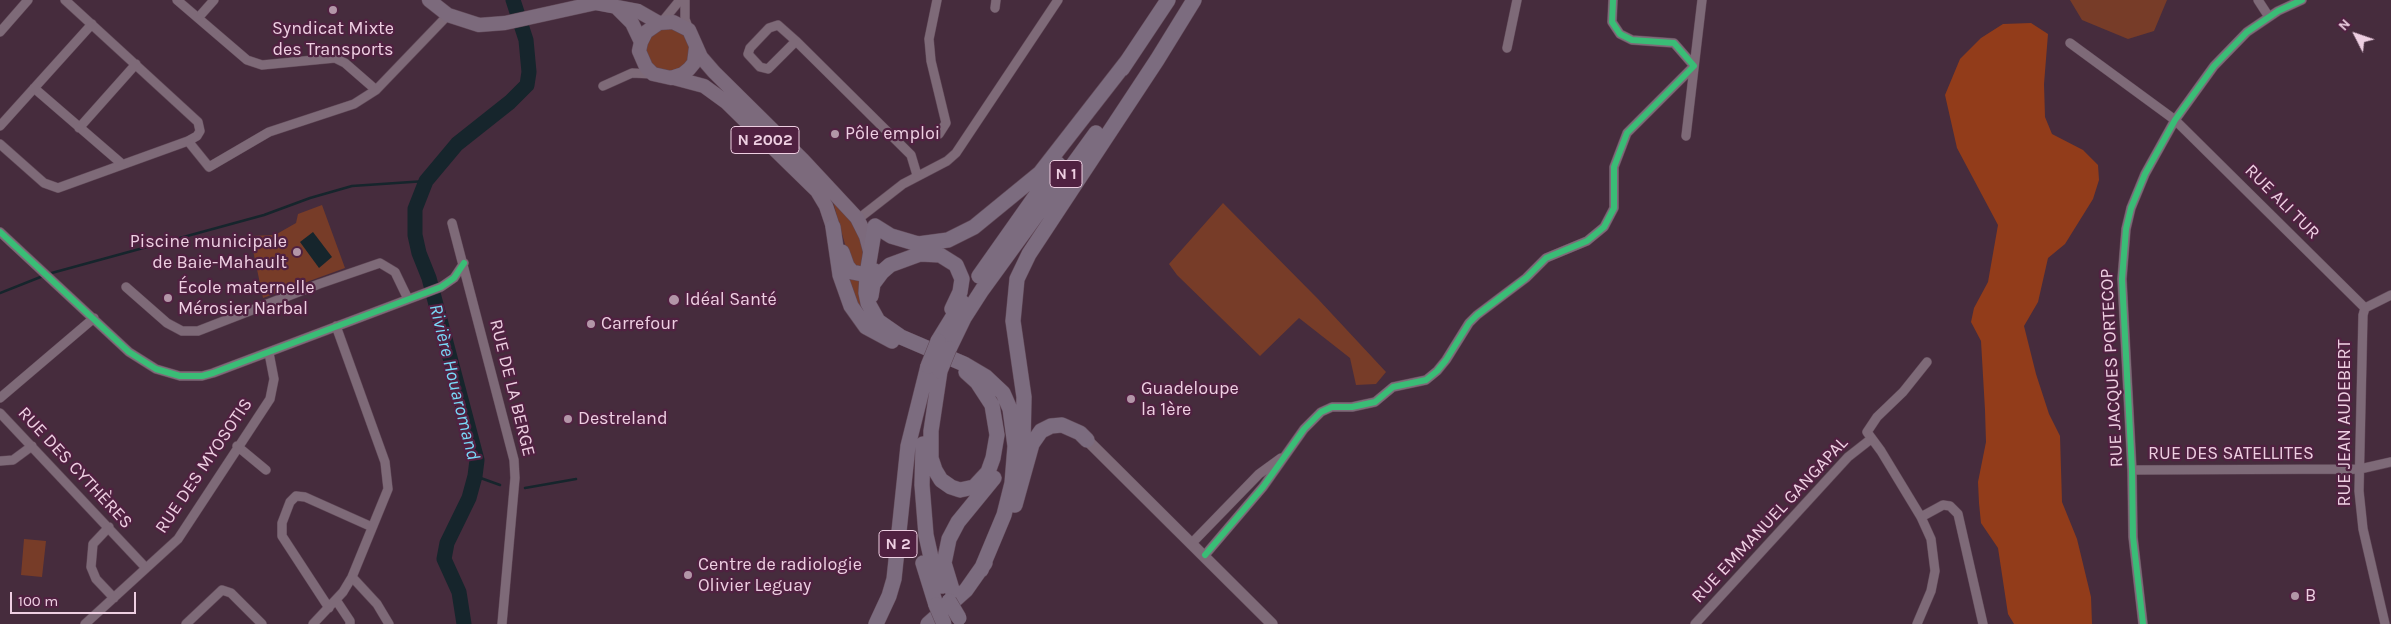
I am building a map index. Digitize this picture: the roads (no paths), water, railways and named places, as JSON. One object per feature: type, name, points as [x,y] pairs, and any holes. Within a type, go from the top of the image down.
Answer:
[{"type":"highway","name":"N 1","points":[[963,620],[945,608],[918,548],[911,464],[914,420],[944,345],[975,283],[1168,0]]},
{"type":"highway","name":"N 1","points":[[944,345],[1114,108],[1184,0]]},
{"type":"highway","points":[[981,570],[999,536],[1012,504],[1024,441],[1024,397],[1013,321],[1017,279],[1029,254],[1157,60],[1194,0]]},
{"type":"highway","points":[[981,570],[995,540],[1006,508],[1014,466],[1015,438],[1010,409],[1003,393],[986,377],[970,367],[893,333],[882,325],[867,298],[867,274],[875,226],[891,236],[918,244],[948,240],[974,227],[1040,172],[1128,60]]},
{"type":"highway","points":[[833,227],[849,270],[858,274],[867,274],[920,254],[940,255],[956,264],[961,274],[962,282],[944,345]]},
{"type":"highway","points":[[833,227],[844,290],[851,306],[866,327],[881,336],[957,367],[971,376],[989,399],[996,424],[995,452],[988,472],[977,485],[969,489],[960,490],[946,484],[938,475],[931,458],[934,368]]},
{"type":"highway","points":[[872,310],[870,298],[873,284],[882,272],[898,261]]},
{"type":"highway","points":[[933,624],[945,608],[944,563],[949,539],[958,522],[992,481],[1003,458],[1003,433],[996,399],[983,379],[970,367]]},
{"type":"highway","name":"N 1","points":[[934,368],[922,454],[922,485],[929,550],[945,608]]},
{"type":"highway","name":"N 2","points":[[876,624],[885,606],[894,579],[904,477],[914,420]]},
{"type":"highway","points":[[928,624],[966,590],[999,542],[1022,484],[1032,444],[1038,434],[1046,428],[1058,425],[1070,428],[1087,440]]},
{"type":"main road","points":[[429,0],[448,16],[479,25],[505,23],[596,3],[638,11],[661,22],[678,24],[689,30],[696,47],[694,62],[689,69],[674,78],[665,78],[653,74],[642,60],[639,51],[640,42],[646,32],[661,22]]},
{"type":"main road","points":[[616,6],[632,23],[640,42]]},
{"type":"main road","name":"N 2002","points":[[696,47],[701,57],[714,72],[803,160],[875,226]]},
{"type":"main road","name":"N 2002","points":[[674,78],[704,86],[726,102],[817,191],[826,206],[833,227]]},
{"type":"main road","points":[[803,160],[857,218],[866,236],[871,255]]},
{"type":"street","points":[[1,28],[28,0]]},
{"type":"street","points":[[0,144],[38,179],[54,188],[61,188],[188,141],[197,136],[200,131],[198,122],[65,0]]},
{"type":"street","points":[[177,0],[242,57],[252,63],[262,66],[335,58],[344,63],[376,90]]},
{"type":"street","points":[[198,18],[214,0]]},
{"type":"street","points":[[661,22],[680,0]]},
{"type":"street","points":[[685,0],[685,19],[689,30]]},
{"type":"street","points":[[937,0],[929,39],[931,61],[946,123],[939,134]]},
{"type":"street","points":[[862,216],[917,175],[947,161],[956,153],[1058,0]]},
{"type":"street","points":[[1507,48],[1517,0]]},
{"type":"street","points":[[1613,0],[1612,22],[1620,34],[1638,41],[1674,42],[1694,66]]},
{"type":"street","points":[[1686,136],[1702,0]]},
{"type":"street","points":[[2258,0],[2269,17]]},
{"type":"street","name":"RUE JACQUES PORTECOP","points":[[2142,624],[2133,545],[2132,470],[2122,259],[2126,229],[2137,192],[2175,120],[2214,66],[2237,42],[2269,17],[2302,0]]},
{"type":"street","points":[[188,141],[210,167],[269,132],[354,104],[376,90],[448,16]]},
{"type":"street","points":[[0,126],[92,24]]},
{"type":"street","points":[[796,41],[768,69],[760,67],[748,54],[750,48],[762,34],[775,25],[796,41],[911,154],[917,175]]},
{"type":"street","name":"RUE ALI TUR","points":[[2070,43],[2175,120],[2365,308]]},
{"type":"street","points":[[79,128],[136,64]]},
{"type":"street","points":[[1205,555],[1263,487],[1290,452],[1304,429],[1322,412],[1332,407],[1352,407],[1375,402],[1393,388],[1426,380],[1437,372],[1469,323],[1477,315],[1526,278],[1546,258],[1587,241],[1599,232],[1614,208],[1614,167],[1627,133],[1694,66]]},
{"type":"street","points":[[603,86],[632,73],[653,74]]},
{"type":"street","points":[[34,88],[122,164]]},
{"type":"street","points":[[875,226],[879,208],[885,198]]},
{"type":"street","name":"RUE DE LA BERGE","points":[[452,223],[464,262],[514,460],[502,624]]},
{"type":"street","points":[[0,232],[129,352],[167,373],[202,376],[269,353],[441,287],[454,278],[464,262]]},
{"type":"street","points":[[126,287],[167,323],[182,331],[198,331],[310,287],[380,263],[395,272],[408,299]]},
{"type":"street","points":[[2365,308],[2391,295]]},
{"type":"street","name":"RUE JEAN AUDEBERT","points":[[2365,308],[2362,328],[2360,513],[2385,624]]},
{"type":"street","points":[[0,398],[94,318]]},
{"type":"street","points":[[313,624],[336,600],[352,577],[388,489],[385,462],[336,326]]},
{"type":"street","name":"RUE DES MYOSOTIS","points":[[85,624],[178,539],[237,446],[270,399],[273,392],[274,379],[269,353]]},
{"type":"street","points":[[1918,624],[1931,591],[1935,571],[1931,539],[1921,517],[1881,451],[1867,432],[1877,417],[1903,392],[1927,362]]},
{"type":"street","name":"RUE DES CYTHÈRES","points":[[0,413],[146,568]]},
{"type":"street","name":"RUE EMMANUEL GANGAPAL","points":[[1695,624],[1848,457],[1871,439]]},
{"type":"street","points":[[1087,440],[1191,544],[1205,555],[1272,624]]},
{"type":"street","points":[[0,461],[13,460],[32,446]]},
{"type":"street","points":[[237,446],[266,470]]},
{"type":"street","points":[[1191,544],[1259,474],[1290,452]]},
{"type":"street","name":"RUE DES SATELLITES","points":[[2132,470],[2360,469],[2391,462]]},
{"type":"street","points":[[329,608],[282,536],[282,523],[288,507],[296,496],[305,497],[372,527]]},
{"type":"street","points":[[1921,517],[1943,505],[1950,506],[1958,514],[1983,624]]},
{"type":"street","points":[[109,527],[93,544],[91,567],[96,579],[114,598]]},
{"type":"street","points":[[352,577],[377,604],[389,624]]},
{"type":"street","points":[[186,624],[222,590],[231,594],[262,624]]},
{"type":"street","points":[[336,600],[350,621],[350,624]]},
{"type":"waterway","name":"Rivière Houaromand","points":[[464,624],[459,592],[444,559],[447,543],[469,498],[477,460],[429,278],[419,253],[415,235],[415,209],[426,181],[457,144],[510,102],[527,85],[529,72],[526,40],[513,0]]},
{"type":"waterway","points":[[48,274],[264,215],[310,198],[352,186],[426,181]]},
{"type":"waterway","points":[[0,293],[43,276]]},
{"type":"waterway","points":[[475,476],[500,485]]},
{"type":"waterway","points":[[525,488],[576,479]]},
{"type":"place","name":"Syndicat Mixte des Transports","points":[[333,10]]},
{"type":"place","name":"Pôle emploi","points":[[835,134]]},
{"type":"place","name":"Piscine municipale de Baie-Mahault","points":[[297,252]]},
{"type":"place","name":"École maternelle Mérosier Narbal","points":[[168,298]]},
{"type":"place","name":"Idéal Santé","points":[[674,300]]},
{"type":"place","name":"Carrefour","points":[[591,324]]},
{"type":"place","name":"Guadeloupe la 1ère","points":[[1131,399]]},
{"type":"place","name":"Destreland","points":[[568,419]]},
{"type":"place","name":"Centre de radiologie Olivier Leguay","points":[[688,575]]},
{"type":"place","name":"B","points":[[2295,596]]}]
